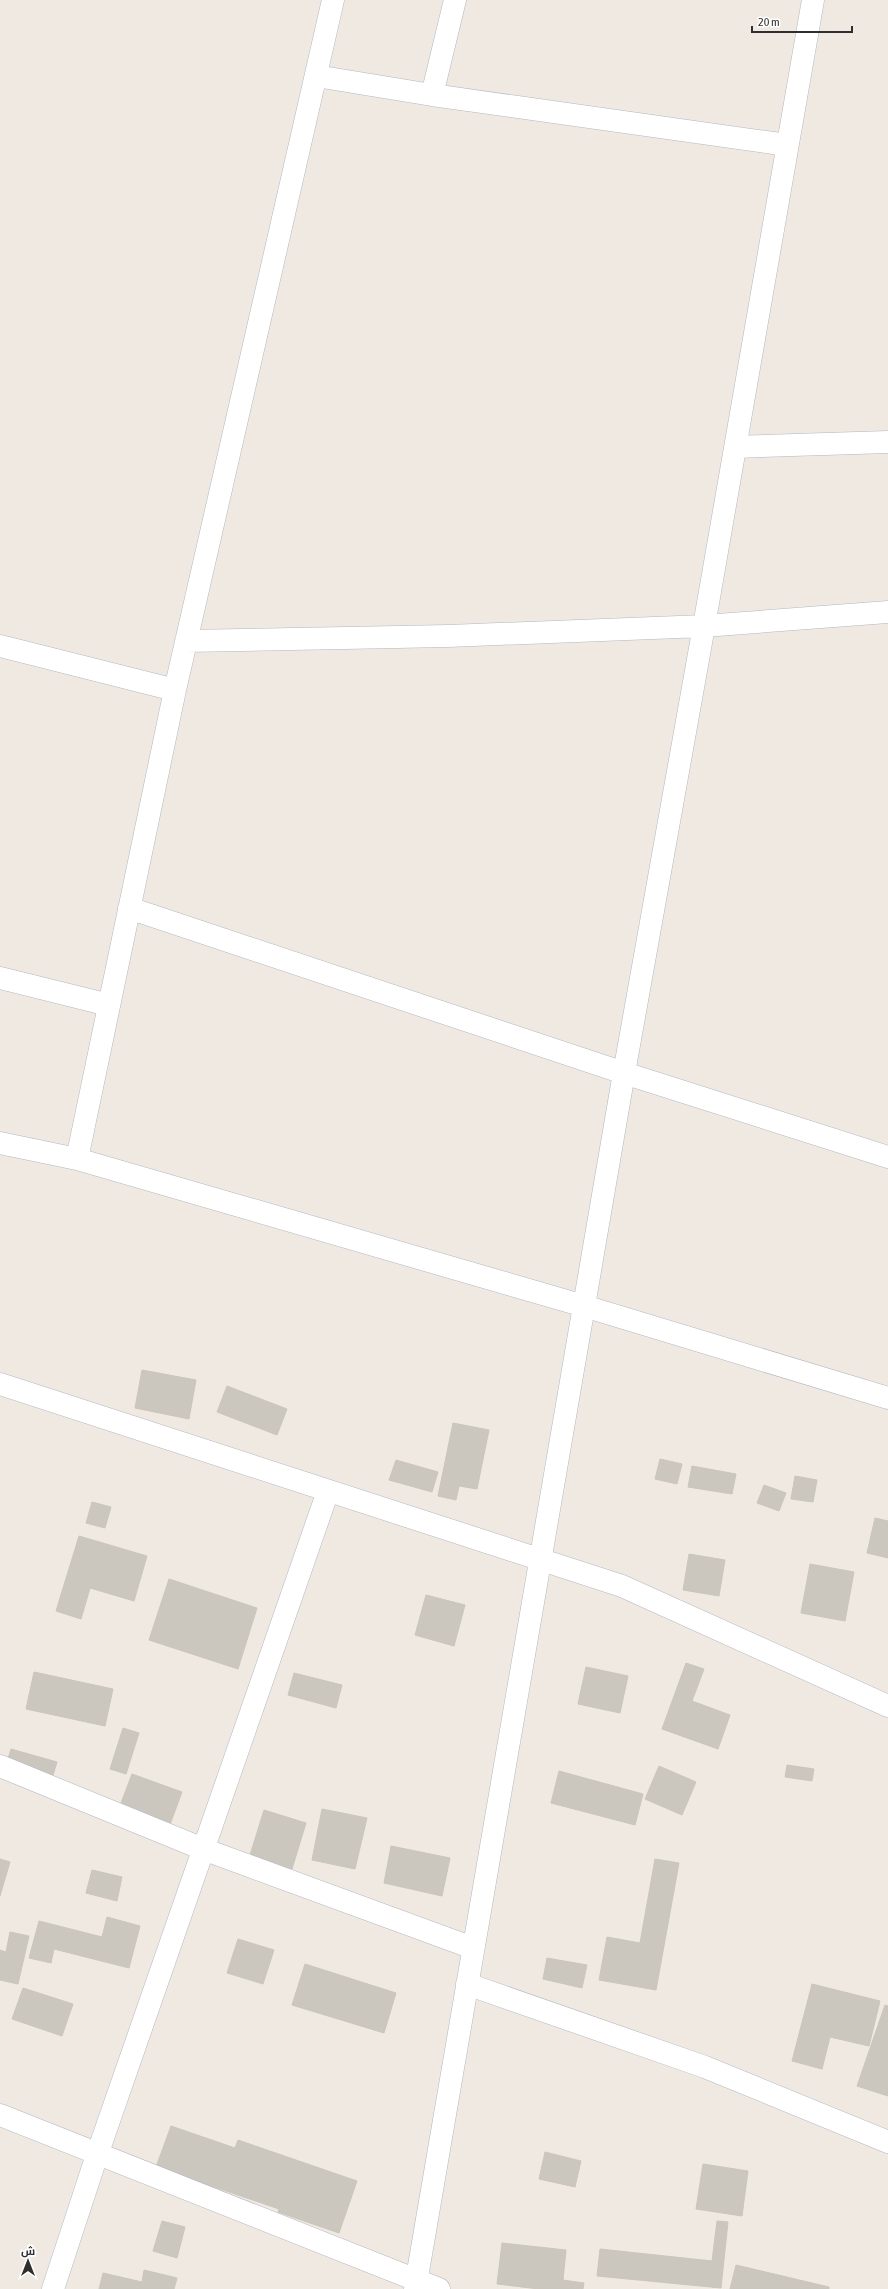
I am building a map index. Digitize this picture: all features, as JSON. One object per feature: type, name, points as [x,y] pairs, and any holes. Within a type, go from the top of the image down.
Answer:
[{"type":"street","points":[[77,1159],[174,690],[316,76],[332,0]]},
{"type":"street","points":[[432,95],[455,0]]},
{"type":"street","points":[[416,2284],[624,1073],[704,626],[813,0]]},
{"type":"street","points":[[316,76],[432,95],[787,145]]},
{"type":"street","points":[[735,447],[888,442]]},
{"type":"street","points":[[186,641],[448,636],[704,626],[888,612]]},
{"type":"street","points":[[0,646],[174,690]]},
{"type":"street","points":[[129,908],[624,1073],[888,1157]]},
{"type":"street","points":[[0,978],[109,1005]]},
{"type":"street","points":[[0,1143],[77,1159],[584,1306],[888,1398]]},
{"type":"street","points":[[0,1384],[622,1586],[888,1706]]},
{"type":"street","points":[[53,2289],[97,2155],[328,1491]]},
{"type":"street","points":[[0,1766],[203,1849],[473,1948]]},
{"type":"street","points":[[467,1984],[705,2068],[888,2142]]},
{"type":"street","points":[[0,2115],[416,2284],[439,2289]]},
{"type":"building","points":[[142,1370],[196,1380],[189,1419],[135,1408]]},
{"type":"building","points":[[227,1386],[287,1409],[277,1435],[217,1412]]},
{"type":"building","points":[[453,1423],[489,1430],[477,1489],[459,1486],[456,1500],[438,1496]]},
{"type":"building","points":[[660,1459],[682,1464],[677,1484],[655,1479]]},
{"type":"building","points":[[396,1460],[438,1472],[432,1492],[389,1480]]},
{"type":"building","points":[[692,1466],[736,1474],[732,1494],[688,1487]]},
{"type":"building","points":[[795,1476],[817,1480],[813,1502],[791,1499]]},
{"type":"building","points":[[764,1485],[786,1493],[779,1511],[757,1503]]},
{"type":"building","points":[[92,1502],[111,1507],[105,1528],[86,1523]]},
{"type":"building","points":[[875,1518],[888,1521],[888,1558],[867,1553]]},
{"type":"building","points":[[79,1536],[147,1556],[134,1601],[90,1588],[81,1619],[56,1611]]},
{"type":"building","points":[[689,1554],[725,1560],[719,1596],[683,1590]]},
{"type":"building","points":[[810,1564],[854,1572],[845,1621],[801,1613]]},
{"type":"building","points":[[169,1579],[257,1608],[238,1669],[149,1640]]},
{"type":"building","points":[[426,1595],[465,1605],[454,1646],[415,1635]]},
{"type":"building","points":[[686,1663],[704,1669],[692,1701],[730,1715],[718,1749],[662,1729]]},
{"type":"building","points":[[586,1667],[628,1676],[620,1713],[578,1704]]},
{"type":"building","points":[[34,1672],[113,1689],[105,1726],[26,1709]]},
{"type":"building","points":[[294,1673],[342,1685],[336,1708],[288,1695]]},
{"type":"building","points":[[123,1728],[139,1733],[126,1774],[110,1769]]},
{"type":"building","points":[[11,1749],[57,1762],[51,1782],[5,1769]]},
{"type":"building","points":[[787,1765],[814,1769],[812,1781],[785,1777]]},
{"type":"building","points":[[659,1766],[696,1782],[682,1815],[645,1799]]},
{"type":"building","points":[[559,1771],[643,1794],[635,1825],[551,1803]]},
{"type":"building","points":[[132,1774],[182,1792],[168,1830],[118,1811]]},
{"type":"building","points":[[322,1809],[367,1818],[355,1869],[312,1860]]},
{"type":"building","points":[[264,1810],[306,1823],[292,1869],[250,1855]]},
{"type":"building","points":[[391,1846],[450,1858],[442,1896],[384,1883]]},
{"type":"building","points":[[0,1859],[10,1862],[0,1896]]},
{"type":"building","points":[[655,1859],[679,1863],[656,1990],[599,1980],[607,1937],[640,1943]]},
{"type":"building","points":[[92,1870],[122,1877],[117,1901],[86,1893]]},
{"type":"building","points":[[107,1917],[140,1926],[129,1968],[54,1949],[51,1963],[29,1958],[39,1921],[102,1937]]},
{"type":"building","points":[[10,1932],[29,1936],[18,1984],[0,1980],[0,1950],[6,1952]]},
{"type":"building","points":[[238,1939],[274,1950],[263,1984],[227,1973]]},
{"type":"building","points":[[547,1958],[587,1965],[582,1988],[543,1979]]},
{"type":"building","points":[[305,1964],[396,1993],[384,2033],[292,2005]]},
{"type":"building","points":[[812,1984],[880,2001],[869,2046],[830,2037],[822,2069],[792,2061]]},
{"type":"building","points":[[23,1988],[73,2004],[62,2036],[12,2019]]},
{"type":"building","points":[[885,2005],[888,2006],[888,2096],[857,2086]]},
{"type":"building","points":[[171,2126],[235,2148],[238,2140],[357,2181],[339,2233],[278,2212],[279,2209],[156,2167]]},
{"type":"building","points":[[545,2152],[581,2161],[575,2187],[539,2179]]},
{"type":"building","points":[[703,2164],[748,2171],[742,2216],[696,2209]]},
{"type":"building","points":[[162,2221],[185,2227],[177,2258],[153,2251]]},
{"type":"building","points":[[717,2221],[728,2222],[721,2288],[597,2276],[600,2249],[712,2261]]},
{"type":"building","points":[[502,2243],[566,2250],[563,2280],[584,2283],[583,2289],[539,2289],[497,2284]]},
{"type":"building","points":[[736,2265],[829,2287],[829,2289],[730,2289]]},
{"type":"building","points":[[144,2270],[177,2278],[174,2289],[99,2289],[103,2273],[142,2282]]}]
